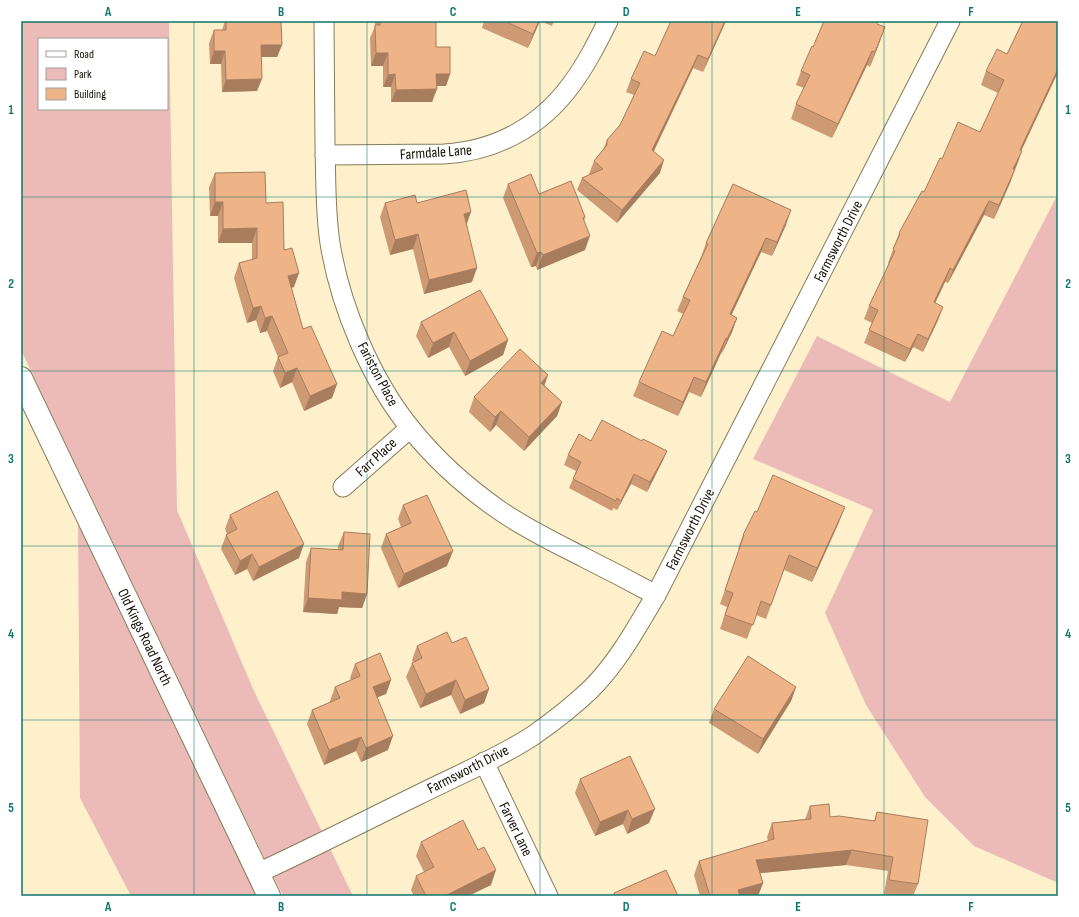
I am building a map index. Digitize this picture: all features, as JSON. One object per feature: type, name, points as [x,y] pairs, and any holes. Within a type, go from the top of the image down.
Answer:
[{"type":"street","name":"Fariston Place","points":[[324,21],[326,205],[329,236],[333,260],[353,326],[384,389],[396,409],[425,446],[458,478],[479,495],[517,522],[656,594]]},
{"type":"street","name":"Farmdale Lane","points":[[325,156],[458,153],[487,147],[500,142],[527,127],[542,117],[553,107],[572,84],[594,48],[608,21]]},
{"type":"street","name":"Farmsworth Drive","points":[[258,873],[484,762],[533,736],[555,720],[592,687],[621,652],[633,635],[656,594],[950,21]]},
{"type":"street","name":"Old Kings Road North","points":[[21,378],[269,896]]},
{"type":"street","name":"Farr Place","points":[[343,487],[410,428]]},
{"type":"street","name":"Farver Lane","points":[[484,762],[548,896]]},
{"type":"green space","points":[[21,21],[169,21],[177,510],[254,691],[353,896],[283,896],[21,350]]},
{"type":"green space","points":[[1058,194],[1058,885],[1056,882],[974,846],[925,797],[866,705],[825,613],[873,510],[753,459],[817,336],[950,402]]},
{"type":"green space","points":[[78,520],[258,896],[131,896],[80,798]]},
{"type":"building","points":[[226,21],[281,21],[282,45],[261,45],[262,79],[226,80],[225,51],[214,51],[214,30],[226,30]]},
{"type":"building","points":[[380,21],[436,21],[436,47],[450,47],[450,74],[436,74],[437,89],[396,90],[395,74],[388,75],[388,53],[376,53],[375,25],[380,25]]},
{"type":"building","points":[[504,21],[539,21],[533,34]]},
{"type":"building","points":[[671,21],[725,21],[708,59],[698,55],[652,150],[664,160],[622,210],[582,178],[603,169],[594,161],[607,145],[607,140],[620,125],[640,83],[631,79],[644,51],[655,56]]},
{"type":"building","points":[[824,21],[878,21],[877,24],[885,27],[875,52],[872,51],[838,124],[796,104],[810,75],[801,71]]},
{"type":"building","points":[[1023,21],[1058,21],[1058,69],[1020,150],[1022,151],[1013,169],[1015,169],[999,205],[989,201],[953,270],[950,268],[934,302],[943,307],[928,339],[918,334],[910,349],[869,330],[878,310],[869,306],[895,251],[893,249],[900,234],[899,233],[922,191],[924,192],[940,158],[942,159],[958,122],[980,132],[1004,80],[986,71],[997,49],[1007,54]]},
{"type":"building","points":[[265,172],[266,203],[283,202],[284,250],[292,248],[299,273],[288,276],[303,329],[311,326],[337,384],[310,396],[297,368],[285,373],[278,357],[288,353],[272,316],[265,318],[261,306],[253,308],[239,263],[257,258],[257,228],[223,229],[223,202],[215,202],[215,173]]},
{"type":"building","points":[[531,174],[539,194],[571,181],[585,217],[583,218],[590,236],[543,255],[541,252],[537,253],[508,184]]},
{"type":"building","points":[[733,184],[791,210],[777,242],[766,238],[730,314],[737,318],[706,382],[694,377],[683,402],[639,382],[662,331],[673,336],[690,300],[683,297],[708,244],[706,243]]},
{"type":"building","points":[[466,190],[471,212],[464,214],[477,268],[429,280],[418,234],[395,240],[385,203],[415,195],[417,203]]},
{"type":"building","points":[[480,290],[508,340],[470,361],[454,332],[433,343],[421,322]]},
{"type":"building","points":[[520,349],[548,375],[541,383],[562,402],[529,437],[501,411],[495,417],[474,397]]},
{"type":"building","points":[[602,420],[642,441],[643,439],[667,451],[650,482],[634,474],[621,501],[617,498],[616,501],[573,479],[581,462],[568,455],[579,434],[591,441]]},
{"type":"building","points":[[773,475],[845,507],[817,568],[789,555],[771,605],[761,601],[753,625],[725,615],[733,593],[725,590],[743,535],[755,511],[757,512]]},
{"type":"building","points":[[277,491],[304,544],[259,567],[252,554],[240,561],[226,535],[237,529],[230,515]]},
{"type":"building","points":[[427,495],[453,551],[404,574],[386,534],[411,523],[403,505]]},
{"type":"building","points":[[344,532],[370,534],[367,594],[342,592],[342,600],[308,598],[311,548],[343,550]]},
{"type":"building","points":[[447,632],[452,643],[466,637],[489,689],[465,700],[456,680],[426,694],[412,663],[422,658],[417,646]]},
{"type":"building","points":[[380,653],[391,680],[373,687],[393,736],[366,748],[361,737],[329,750],[312,710],[340,698],[335,687],[360,676],[355,664]]},
{"type":"building","points":[[748,656],[796,687],[763,739],[714,709]]},
{"type":"building","points":[[630,756],[655,809],[632,819],[628,810],[600,822],[580,779]]},
{"type":"building","points":[[829,804],[830,817],[839,816],[875,821],[877,812],[928,820],[918,884],[889,880],[893,857],[852,850],[756,860],[763,883],[738,890],[740,896],[710,896],[699,861],[774,839],[772,823],[811,819],[810,806]]},
{"type":"building","points":[[463,820],[478,850],[484,847],[496,870],[445,896],[426,896],[416,876],[434,867],[421,842]]},
{"type":"building","points":[[666,870],[678,896],[615,896],[614,893]]}]
